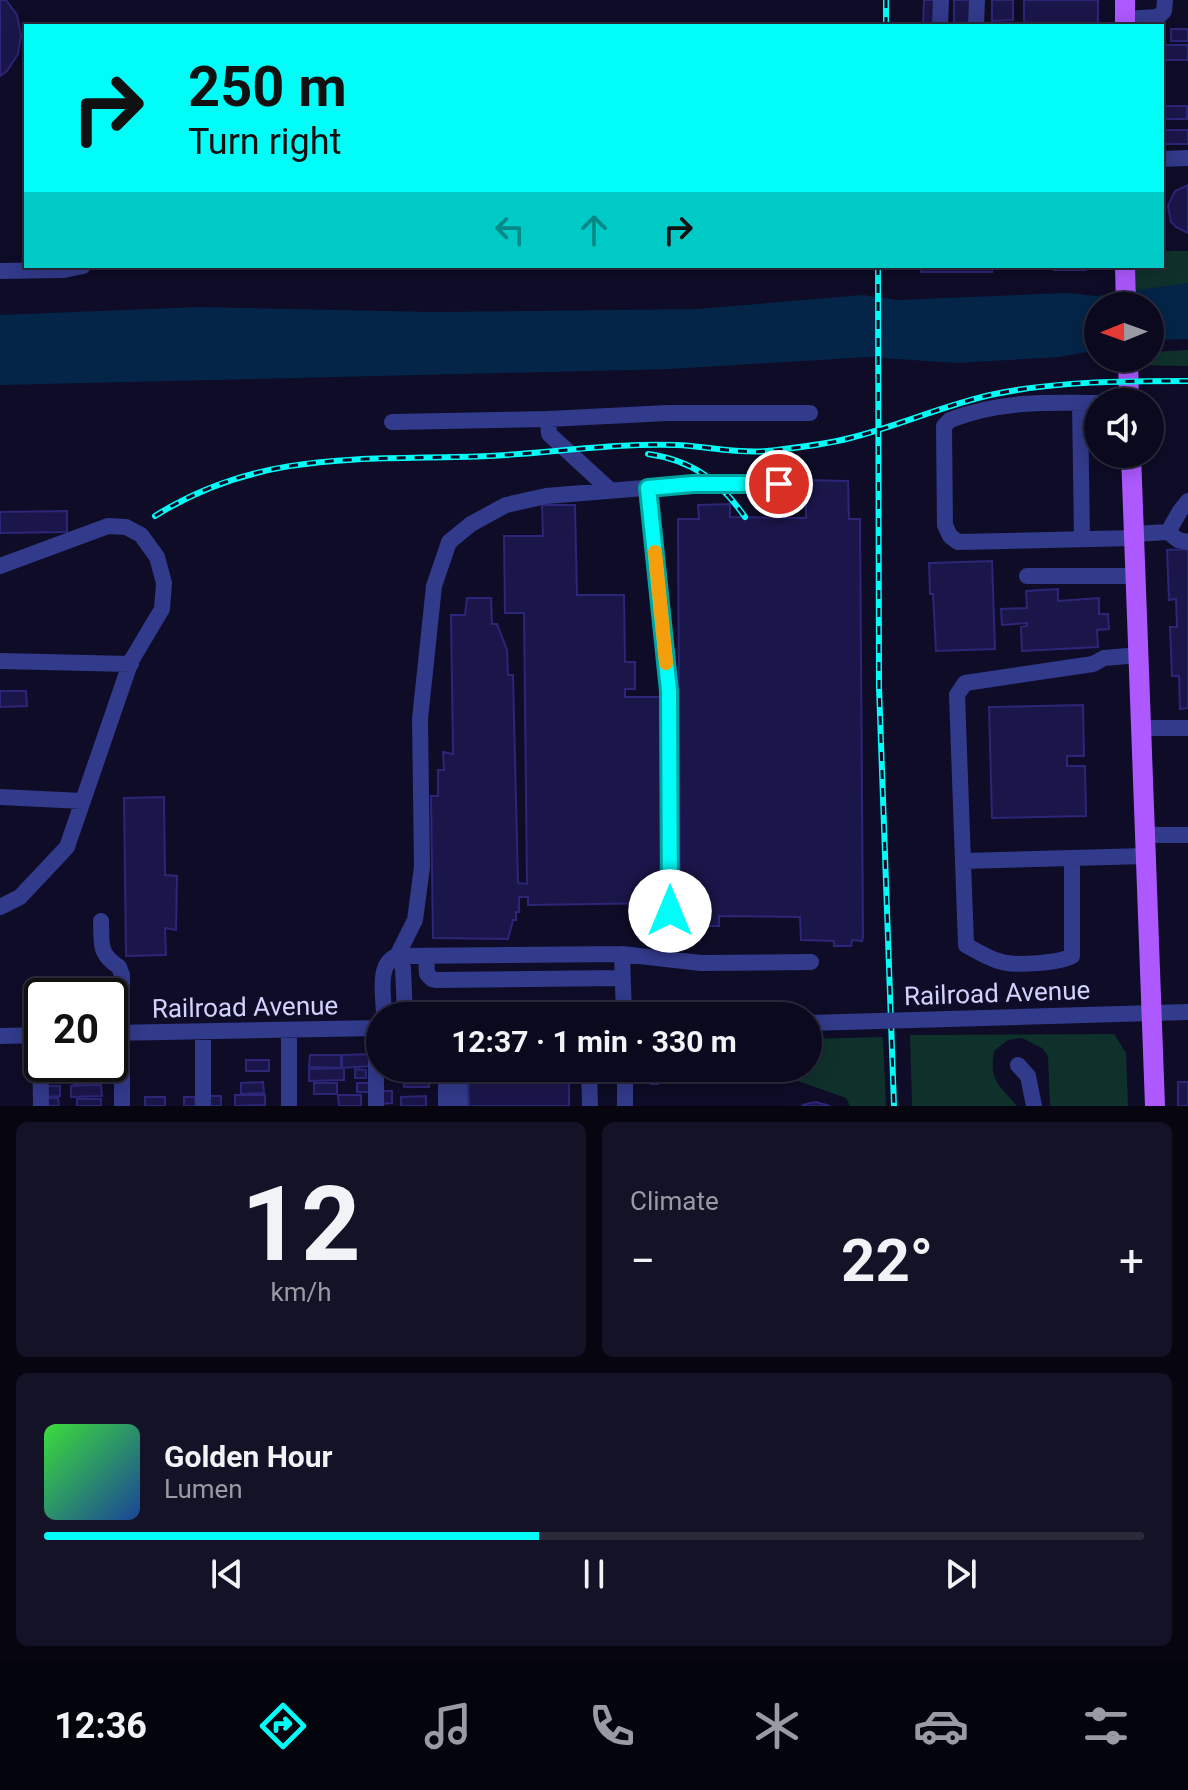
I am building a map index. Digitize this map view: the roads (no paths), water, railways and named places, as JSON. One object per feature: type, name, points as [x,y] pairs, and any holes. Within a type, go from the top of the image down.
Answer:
[{"type":"main road","points":[[1125,268],[1126,292]]},
{"type":"main road","points":[[1132,468],[1155,1106]]},
{"type":"street","points":[[940,24],[941,0]]},
{"type":"street","points":[[976,24],[977,0]]},
{"type":"street","points":[[1125,15],[1158,17],[1164,11],[1165,0]]},
{"type":"street","points":[[1164,159],[1188,158]]},
{"type":"street","points":[[0,271],[74,268]]},
{"type":"street","points":[[1080,403],[1082,539]]},
{"type":"street","points":[[1084,403],[1009,404],[950,420],[944,426],[945,525],[950,536],[958,542],[1082,539],[1168,532],[1178,540],[1188,542]]},
{"type":"street","points":[[392,422],[668,413],[810,413]]},
{"type":"street","points":[[548,419],[549,434],[611,491]]},
{"type":"street","points":[[397,956],[415,920],[422,867],[420,719],[434,586],[449,542],[471,524],[506,505],[546,496],[693,484],[779,484]]},
{"type":"street","points":[[648,488],[669,691],[670,959]]},
{"type":"street","points":[[1168,532],[1188,501]]},
{"type":"street","points":[[0,566],[108,526],[126,527],[141,535],[157,557],[164,583],[162,609],[131,664],[67,847],[20,897],[0,907]]},
{"type":"street","points":[[1027,576],[1136,576]]},
{"type":"street","points":[[1072,858],[1072,956],[1063,960],[1004,963],[966,945],[957,695],[965,683],[1093,664],[1104,658],[1139,655]]},
{"type":"street","points":[[0,661],[131,664]]},
{"type":"street","points":[[1141,728],[1188,728]]},
{"type":"street","points":[[0,797],[82,801]]},
{"type":"street","points":[[963,861],[1072,858],[1146,846],[1188,835]]},
{"type":"street","points":[[101,921],[103,951],[106,958],[119,967],[122,978]]},
{"type":"street","points":[[622,954],[623,1002]]},
{"type":"street","points":[[382,1002],[384,967],[389,958],[397,956],[622,954],[701,963],[811,962]]},
{"type":"street","points":[[397,956],[403,968],[404,1002]]},
{"type":"street","points":[[426,957],[427,974],[436,980],[622,978]]},
{"type":"street","name":"Railroad Avenue","points":[[822,1023],[1188,1012]]},
{"type":"street","name":"Railroad Avenue","points":[[128,1033],[289,1030],[366,1025]]},
{"type":"street","points":[[289,1030],[289,1106]]},
{"type":"street","points":[[203,1032],[203,1106]]},
{"type":"street","points":[[0,1036],[24,1035]]},
{"type":"street","points":[[1018,1065],[1028,1076],[1034,1106]]},
{"type":"street","points":[[41,1082],[41,1106]]},
{"type":"street","points":[[120,1082],[122,1106]]},
{"type":"street","points":[[376,1106],[377,1082]]},
{"type":"street","points":[[446,1082],[446,1106]]},
{"type":"street","points":[[459,1082],[460,1106]]},
{"type":"street","points":[[589,1082],[590,1106]]},
{"type":"street","points":[[625,1082],[625,1106]]},
{"type":"water","points":[[1188,283],[1188,339],[1164,340],[1164,292],[1125,292]]},
{"type":"water","points":[[863,295],[898,300],[1084,295],[1084,353],[1060,357],[956,363],[867,357],[671,369],[0,385],[0,315],[199,307],[433,312],[698,309]]},
{"type":"railway","points":[[886,0],[886,24]]},
{"type":"railway","points":[[878,268],[879,687],[894,1106]]},
{"type":"railway","points":[[155,516],[195,494],[236,479],[276,468],[318,462],[489,456],[652,445],[767,451],[840,440],[959,403],[1043,386],[1188,381]]},
{"type":"railway","points":[[648,454],[678,461],[704,474],[745,517]]}]
